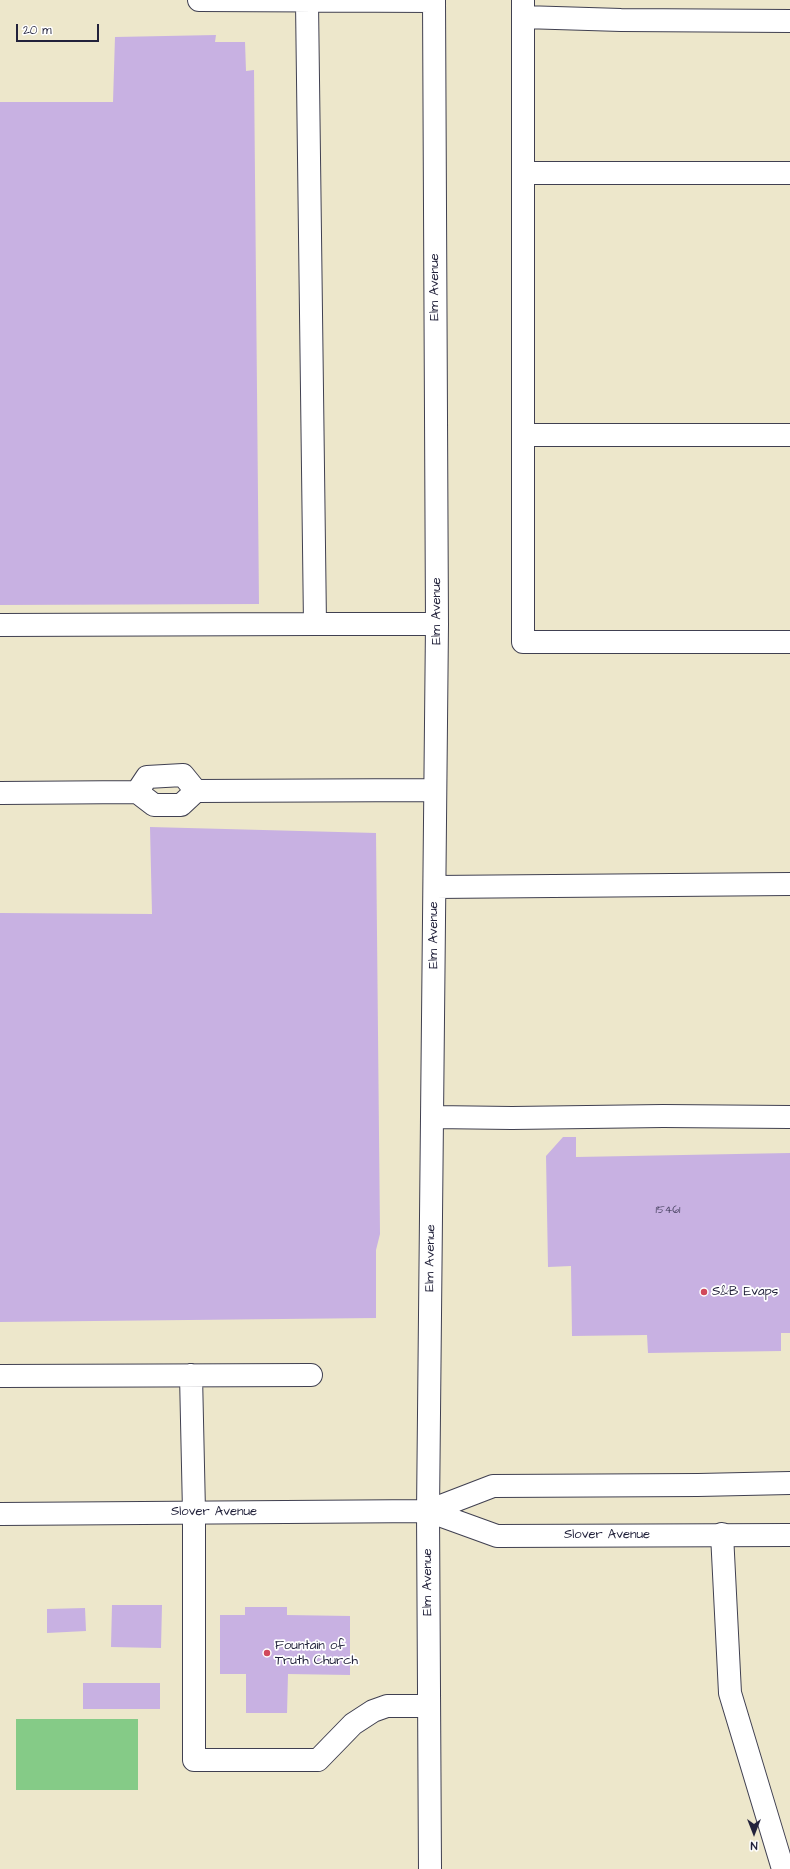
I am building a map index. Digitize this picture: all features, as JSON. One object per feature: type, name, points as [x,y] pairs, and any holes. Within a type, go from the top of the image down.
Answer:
[{"type":"street","points":[[199,0],[307,2],[434,1]]},
{"type":"street","name":"Elm Avenue","points":[[430,1869],[428,1510],[433,1117],[434,790],[437,624],[434,1]]},
{"type":"street","points":[[307,2],[315,624]]},
{"type":"street","points":[[790,21],[621,20],[523,8],[523,642],[790,642]]},
{"type":"street","points":[[523,173],[790,173]]},
{"type":"street","points":[[523,435],[790,435]]},
{"type":"street","points":[[0,625],[437,624]]},
{"type":"street","points":[[137,792],[147,777],[183,775],[196,791]]},
{"type":"street","points":[[0,793],[137,792],[154,805],[181,804],[196,791],[434,790]]},
{"type":"street","points":[[434,887],[790,884]]},
{"type":"street","points":[[433,1117],[790,1117]]},
{"type":"street","points":[[0,1376],[311,1375]]},
{"type":"street","points":[[191,1376],[194,1512],[194,1760],[318,1760],[353,1724],[373,1711],[387,1706],[429,1706]]},
{"type":"street","name":"Slover Avenue","points":[[0,1514],[428,1510],[493,1486],[698,1485],[790,1482]]},
{"type":"street","name":"Slover Avenue","points":[[428,1510],[497,1536],[722,1534],[790,1535]]},
{"type":"street","points":[[722,1534],[730,1693],[783,1869]]},
{"type":"green space","points":[[16,1719],[138,1719],[138,1790],[16,1790]]},
{"type":"building","points":[[216,35],[215,42],[245,42],[246,71],[254,70],[259,604],[0,605],[0,102],[113,102],[115,37]]},
{"type":"building","points":[[150,827],[376,833],[380,1234],[376,1250],[376,1318],[0,1322],[0,913],[152,914]]},
{"type":"building","points":[[563,1137],[576,1137],[576,1157],[790,1153],[790,1333],[781,1333],[781,1351],[648,1353],[647,1335],[572,1336],[571,1266],[548,1267],[546,1156]]},
{"type":"building","points":[[112,1605],[162,1605],[161,1648],[111,1647]]},
{"type":"building","points":[[245,1607],[287,1607],[287,1615],[350,1616],[350,1675],[288,1674],[287,1713],[246,1713],[246,1674],[220,1674],[220,1615],[245,1615]]},
{"type":"building","points":[[85,1608],[86,1631],[47,1633],[47,1609]]},
{"type":"building","points":[[83,1683],[160,1683],[160,1709],[83,1709]]},
{"type":"place","name":"S&B Evaps","points":[[704,1292]]},
{"type":"place","name":"Fountain of Truth Church","points":[[267,1653]]}]
